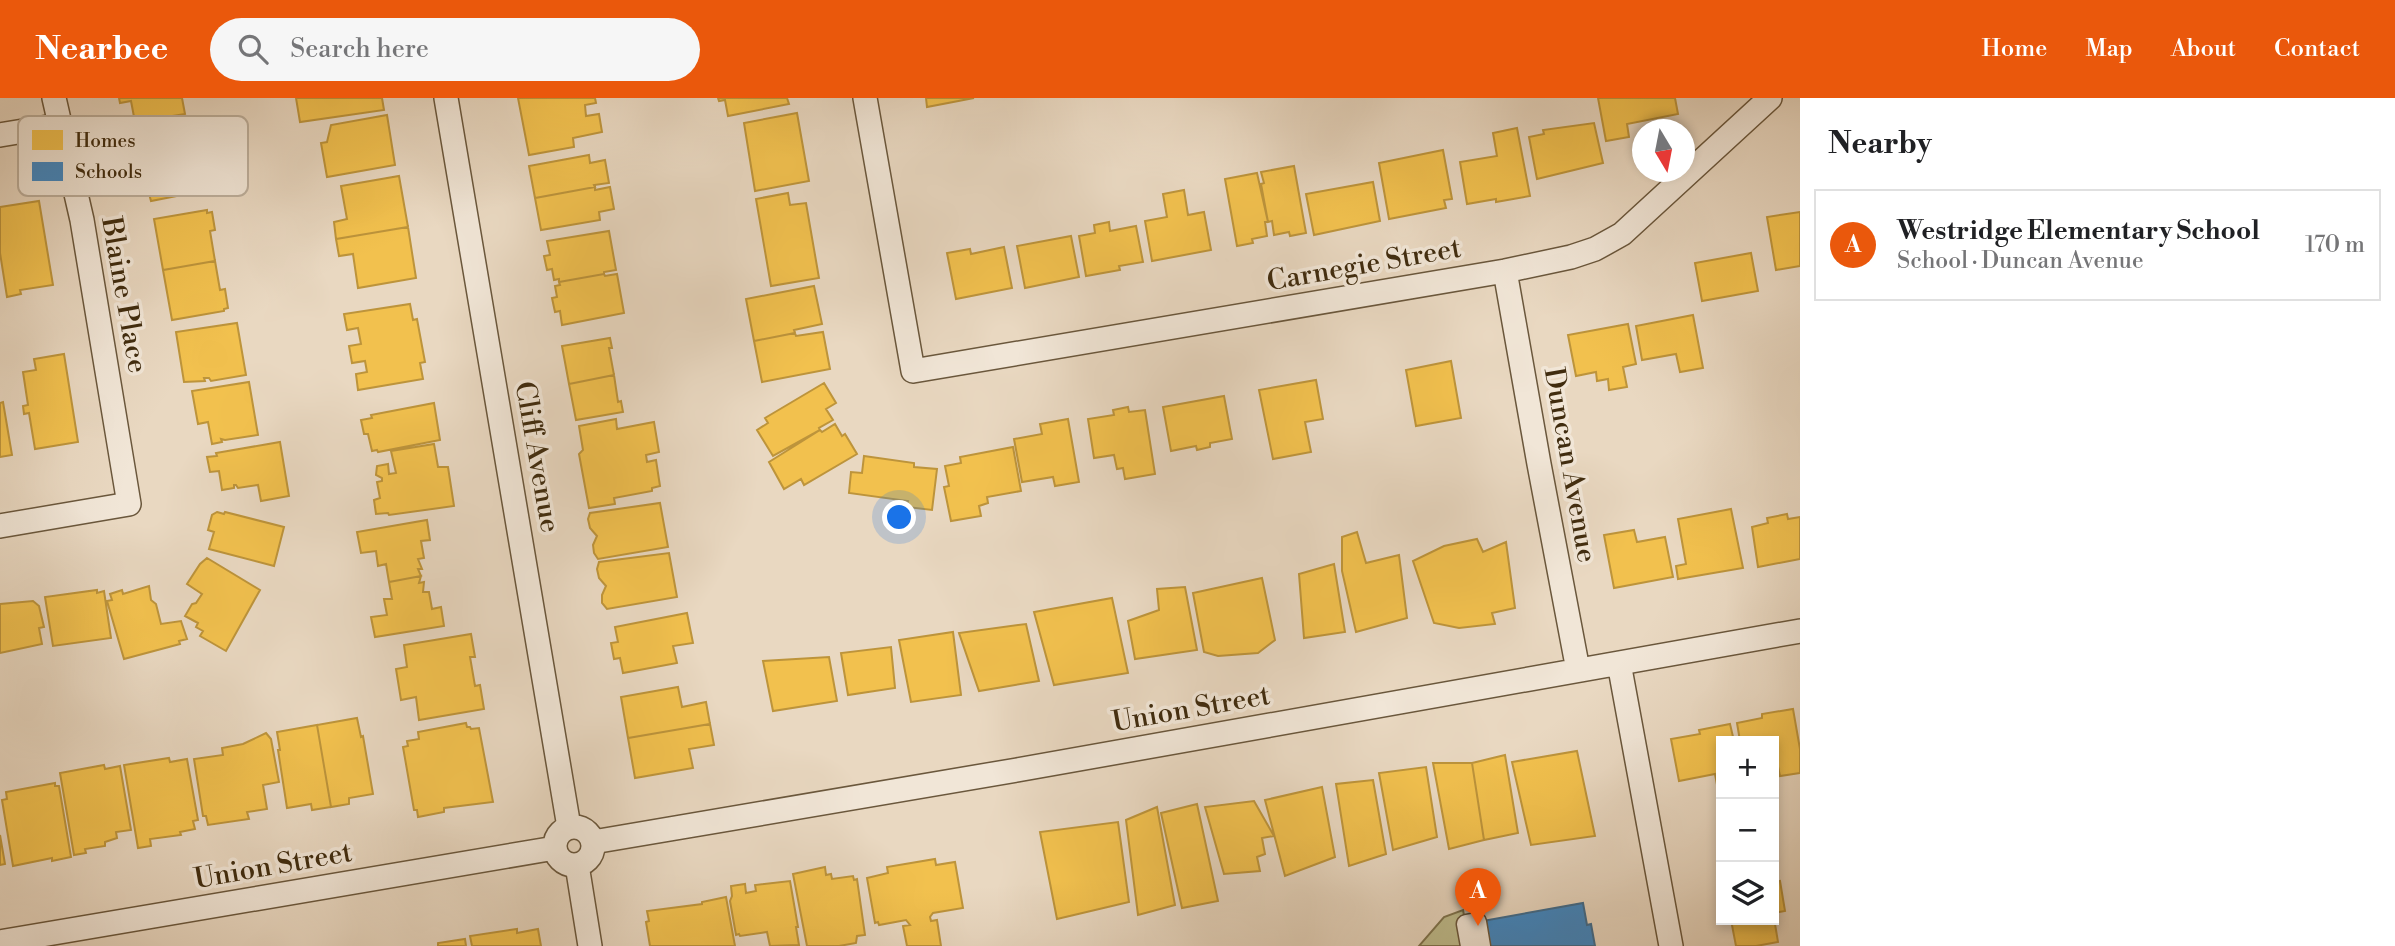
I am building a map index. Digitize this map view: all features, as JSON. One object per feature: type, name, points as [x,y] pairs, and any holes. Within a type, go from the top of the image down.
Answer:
[{"type":"street","name":"Blaine Place","points":[[54,98],[58,116]]},
{"type":"street","name":"Cliff Avenue","points":[[446,98],[569,827]]},
{"type":"street","name":"Carnegie Street","points":[[865,98],[913,371],[1505,271],[1571,257],[1622,234],[1770,98]]},
{"type":"street","points":[[0,135],[18,132]]},
{"type":"street","name":"Blaine Place","points":[[0,526],[129,504],[76,196]]},
{"type":"street","name":"Duncan Avenue","points":[[1505,271],[1578,670]]},
{"type":"street","name":"Union Street","points":[[593,842],[1800,631]]},
{"type":"street","points":[[1619,663],[1671,946]]},
{"type":"street","points":[[569,827],[587,831],[593,842],[588,859],[577,865],[565,863],[555,848],[560,833],[569,827]]},
{"type":"street","name":"Union Street","points":[[0,942],[50,940],[555,848]]},
{"type":"street","points":[[577,865],[590,946]]},
{"type":"street","points":[[1470,946],[1466,924],[1477,922],[1481,946]]},
{"type":"shaded area","points":[[1463,910],[1470,946],[1419,946],[1444,917]]},
{"type":"building: Homes","points":[[119,98],[182,98],[185,114],[134,116],[131,101],[120,103]]},
{"type":"building: Homes","points":[[296,98],[382,98],[384,110],[300,122]]},
{"type":"building: Homes","points":[[518,98],[595,98],[596,103],[585,105],[586,116],[599,114],[602,132],[573,138],[574,147],[529,155]]},
{"type":"building: Homes","points":[[718,98],[787,98],[789,104],[728,116],[725,100],[719,101]]},
{"type":"building: Homes","points":[[926,98],[974,98],[927,107]]},
{"type":"building: Homes","points":[[1598,98],[1675,98],[1678,114],[1652,119],[1632,119],[1632,123],[1627,124],[1629,137],[1606,141]]},
{"type":"building: Homes","points":[[797,113],[809,181],[755,191],[744,123]]},
{"type":"building: Homes","points":[[387,115],[395,165],[327,177],[321,143],[327,142],[331,125]]},
{"type":"building: Homes","points":[[1594,123],[1603,163],[1537,179],[1529,137],[1544,134],[1543,130]]},
{"type":"building: Homes","points":[[1517,128],[1530,196],[1467,204],[1460,162],[1497,156],[1493,133]]},
{"type":"building: Homes","points":[[1443,150],[1452,199],[1444,200],[1446,208],[1389,219],[1379,163]]},
{"type":"building: Homes","points":[[589,155],[590,163],[605,160],[609,183],[535,198],[529,166]]},
{"type":"building: Homes","points":[[1294,166],[1306,233],[1274,235],[1272,221],[1268,222],[1261,172]]},
{"type":"building: Homes","points":[[1257,173],[1268,222],[1265,222],[1267,236],[1252,239],[1253,243],[1237,246],[1225,179]]},
{"type":"building: Homes","points":[[399,176],[408,227],[336,239],[334,222],[347,219],[341,186]]},
{"type":"building: Homes","points":[[1373,182],[1380,221],[1314,235],[1306,194]]},
{"type":"building: Homes","points":[[595,187],[595,190],[610,187],[614,209],[599,212],[600,220],[541,230],[535,198]]},
{"type":"building: Homes","points":[[1184,190],[1188,215],[1204,212],[1211,250],[1152,261],[1145,221],[1167,217],[1163,194]]},
{"type":"building: Homes","points":[[788,193],[790,205],[806,203],[819,278],[771,286],[756,199]]},
{"type":"building: Homes","points":[[150,196],[177,196],[151,201]]},
{"type":"building: Homes","points":[[39,201],[53,285],[20,290],[21,294],[7,297],[0,253],[0,207]]},
{"type":"building: Homes","points":[[207,210],[207,213],[212,212],[215,230],[210,231],[215,261],[163,270],[154,219]]},
{"type":"building: Homes","points":[[1800,212],[1800,266],[1776,270],[1767,217]]},
{"type":"building: Homes","points":[[1109,222],[1110,231],[1136,226],[1143,262],[1119,266],[1120,270],[1086,276],[1079,236],[1095,233],[1094,225]]},
{"type":"building: Homes","points":[[408,227],[416,278],[358,288],[353,254],[339,256],[336,239]]},
{"type":"building: Homes","points":[[609,231],[616,270],[559,282],[559,279],[554,280],[552,269],[547,270],[544,256],[550,255],[547,241]]},
{"type":"building: Homes","points":[[1071,236],[1079,277],[1025,288],[1017,246]]},
{"type":"building: Homes","points":[[1004,247],[1012,288],[956,299],[947,253],[970,249],[971,254]]},
{"type":"building: Homes","points":[[1751,253],[1758,291],[1702,301],[1695,263]]},
{"type":"building: Homes","points":[[215,261],[220,290],[225,289],[228,308],[172,320],[163,270]]},
{"type":"building: Homes","points":[[617,274],[624,313],[562,325],[560,311],[555,312],[552,298],[557,297],[555,286],[560,285],[559,282]]},
{"type":"building: Homes","points":[[814,286],[822,324],[794,330],[795,333],[754,341],[746,299]]},
{"type":"building: Homes","points":[[410,304],[413,320],[417,319],[425,362],[420,363],[423,379],[358,390],[356,374],[367,372],[365,361],[352,363],[349,346],[361,344],[358,328],[347,330],[344,314]]},
{"type":"building: Homes","points":[[1693,315],[1703,368],[1680,372],[1676,354],[1642,360],[1636,326]]},
{"type":"building: Homes","points":[[237,323],[246,375],[184,382],[176,332]]},
{"type":"building: Homes","points":[[1628,324],[1636,364],[1623,367],[1627,387],[1609,390],[1608,379],[1597,381],[1596,372],[1576,376],[1568,335]]},
{"type":"building: Homes","points":[[823,332],[830,369],[762,382],[754,341],[795,333],[796,336]]},
{"type":"building: Homes","points":[[610,338],[614,375],[569,384],[562,346]]},
{"type":"building: Homes","points":[[64,354],[78,442],[35,449],[29,413],[24,414],[23,406],[28,405],[23,372],[36,370],[34,359]]},
{"type":"building: Homes","points":[[1451,361],[1461,418],[1416,426],[1406,370]]},
{"type":"building: Homes","points":[[614,375],[618,402],[621,401],[623,412],[576,420],[569,384]]},
{"type":"building: Homes","points":[[1316,380],[1323,419],[1305,422],[1311,452],[1273,459],[1259,390]]},
{"type":"building: Homes","points":[[249,382],[258,435],[221,439],[222,442],[212,444],[208,422],[198,424],[192,391]]},
{"type":"building: Homes","points":[[824,383],[836,403],[826,409],[833,420],[773,456],[757,430],[768,423],[765,418]]},
{"type":"building: Homes","points":[[1224,396],[1232,439],[1210,443],[1210,447],[1197,450],[1196,446],[1171,451],[1163,407]]},
{"type":"building: Homes","points":[[3,402],[12,455],[0,457],[0,403]]},
{"type":"building: Homes","points":[[434,403],[440,440],[372,451],[361,420],[372,418],[371,415]]},
{"type":"building: Homes","points":[[1128,407],[1129,412],[1145,410],[1155,474],[1125,479],[1123,468],[1117,469],[1114,455],[1094,458],[1088,419],[1114,415],[1113,410]]},
{"type":"building: Homes","points":[[616,419],[617,429],[654,422],[659,452],[646,455],[647,462],[656,460],[660,486],[652,488],[652,491],[614,498],[615,504],[589,508],[579,454],[583,450],[579,426]]},
{"type":"building: Homes","points":[[1068,419],[1079,482],[1055,486],[1053,477],[1022,482],[1014,439],[1042,434],[1040,424]]},
{"type":"building: Homes","points":[[835,424],[842,436],[845,434],[857,454],[804,485],[801,479],[784,489],[769,462],[820,430],[822,432]]},
{"type":"building: Homes","points":[[280,442],[289,496],[261,501],[258,485],[238,488],[234,485],[234,488],[222,490],[219,471],[210,472],[207,457],[217,456],[216,453]]},
{"type":"building: Homes","points":[[434,444],[438,467],[448,467],[454,506],[389,515],[376,514],[374,500],[380,498],[377,482],[382,481],[382,478],[376,475],[377,466],[388,464],[389,474],[396,473],[391,451]]},
{"type":"building: Homes","points":[[1013,447],[1021,491],[987,497],[988,503],[979,506],[981,516],[951,521],[944,487],[949,486],[945,466],[961,463],[960,457]]},
{"type":"building: Homes","points":[[864,456],[937,469],[932,510],[907,507],[908,501],[849,493],[851,472],[862,473]]},
{"type":"building: Homes","points":[[660,503],[668,547],[598,559],[593,545],[597,536],[590,528],[588,519],[590,513]]},
{"type":"building: Homes","points":[[1731,509],[1743,568],[1678,579],[1676,566],[1686,564],[1678,519]]},
{"type":"building: Homes","points":[[217,512],[284,527],[274,566],[209,549],[214,532],[208,530],[212,515]]},
{"type":"building: Homes","points":[[1787,514],[1788,519],[1800,517],[1800,559],[1758,567],[1752,527],[1768,523],[1767,518]]},
{"type":"building: Homes","points":[[427,520],[430,540],[421,541],[424,558],[418,559],[422,569],[418,569],[421,576],[389,582],[386,564],[378,566],[376,551],[361,553],[357,532]]},
{"type":"building: Homes","points":[[1634,530],[1637,542],[1665,537],[1673,577],[1614,588],[1604,535]]},
{"type":"building: Homes","points":[[1357,532],[1366,563],[1399,555],[1407,618],[1356,632],[1342,571],[1342,537]]},
{"type":"building: Homes","points":[[1477,539],[1483,552],[1506,542],[1515,608],[1492,613],[1495,624],[1459,628],[1434,623],[1413,561],[1444,546]]},
{"type":"building: Homes","points":[[669,553],[677,597],[607,609],[602,603],[606,586],[599,578],[599,562]]},
{"type":"building: Homes","points":[[207,558],[260,590],[226,651],[200,636],[203,631],[196,627],[198,623],[185,616],[202,594],[187,584]]},
{"type":"building: Homes","points":[[1334,564],[1345,632],[1304,638],[1299,574]]},
{"type":"building: Homes","points":[[421,576],[419,583],[424,582],[423,592],[429,592],[432,609],[441,607],[444,626],[375,637],[371,617],[387,615],[384,599],[392,599],[389,582]]},
{"type":"building: Homes","points":[[1262,578],[1275,640],[1258,653],[1218,656],[1204,652],[1193,593]]},
{"type":"building: Homes","points":[[149,586],[151,600],[156,604],[161,624],[181,621],[187,639],[179,641],[180,644],[124,659],[107,601],[112,600],[110,594],[122,590],[123,594]]},
{"type":"building: Homes","points":[[1185,587],[1197,650],[1135,659],[1128,621],[1159,610],[1157,589]]},
{"type":"building: Homes","points":[[97,590],[97,593],[104,591],[111,638],[53,646],[45,597]]},
{"type":"building: Homes","points":[[1112,598],[1128,673],[1054,685],[1034,612]]},
{"type":"building: Homes","points":[[33,601],[39,606],[44,627],[39,628],[42,644],[0,653],[0,604]]},
{"type":"building: Homes","points":[[687,613],[693,643],[673,646],[677,663],[623,673],[620,658],[614,659],[611,643],[618,642],[615,627]]},
{"type":"building: Homes","points":[[1026,624],[1039,681],[979,691],[959,633]]},
{"type":"building: Homes","points":[[953,632],[961,695],[911,702],[899,640]]},
{"type":"building: Homes","points":[[471,634],[475,657],[470,657],[475,686],[480,685],[484,709],[419,720],[416,697],[401,700],[396,669],[407,667],[404,645]]},
{"type":"building: Homes","points":[[891,647],[895,688],[848,695],[841,653]]},
{"type":"building: Homes","points":[[829,657],[837,701],[773,711],[763,661]]},
{"type":"building: Homes","points":[[678,687],[682,707],[706,702],[710,724],[628,738],[621,697]]},
{"type":"building: Homes","points":[[1793,709],[1800,749],[1800,773],[1780,776],[1779,736],[1739,736],[1737,723],[1762,718],[1762,714]]},
{"type":"building: Homes","points":[[357,718],[361,737],[363,736],[373,794],[349,798],[349,804],[331,807],[317,725]]},
{"type":"building: Homes","points":[[466,723],[471,729],[479,728],[493,802],[444,808],[444,812],[418,817],[417,810],[414,810],[403,747],[408,746],[407,741],[419,739],[418,732]]},
{"type":"building: Homes","points":[[710,724],[714,745],[689,749],[693,768],[635,778],[628,738]]},
{"type":"building: Homes","points":[[1730,724],[1733,736],[1716,736],[1716,779],[1715,774],[1679,781],[1671,739],[1700,734],[1699,730]]},
{"type":"building: Homes","points":[[317,725],[331,807],[312,810],[311,804],[287,808],[277,732]]},
{"type":"building: Homes","points":[[266,733],[271,739],[279,782],[263,785],[267,809],[247,812],[249,819],[208,825],[206,816],[203,816],[194,759],[223,755],[222,748],[243,744]]},
{"type":"building: Homes","points":[[1577,751],[1595,836],[1531,845],[1512,762]]},
{"type":"building: Homes","points":[[1505,755],[1518,833],[1484,840],[1472,763]]},
{"type":"building: Homes","points":[[169,758],[170,762],[187,759],[198,820],[193,821],[195,829],[180,832],[181,835],[150,839],[151,846],[138,848],[124,765]]},
{"type":"building: Homes","points":[[1433,763],[1472,763],[1484,840],[1449,849]]},
{"type":"building: Homes","points":[[104,765],[105,769],[120,766],[131,830],[116,832],[117,838],[105,842],[105,846],[85,849],[86,853],[74,855],[60,773]]},
{"type":"building: Homes","points":[[1426,767],[1437,837],[1393,850],[1379,773]]},
{"type":"building: Homes","points":[[1373,780],[1386,854],[1349,866],[1336,784]]},
{"type":"building: Homes","points":[[55,783],[55,786],[59,786],[71,857],[13,866],[2,800],[7,799],[6,792]]},
{"type":"building: Homes","points":[[1322,787],[1335,857],[1285,876],[1265,800]]},
{"type":"building: Homes","points":[[1254,801],[1274,836],[1262,838],[1265,854],[1257,857],[1260,871],[1224,874],[1205,807]]},
{"type":"building: Homes","points":[[1197,804],[1218,901],[1182,908],[1161,813]]},
{"type":"building: Homes","points":[[1157,807],[1175,905],[1138,915],[1126,820]]},
{"type":"building: Homes","points":[[1118,822],[1129,902],[1057,919],[1040,832]]},
{"type":"building: Homes","points":[[0,835],[5,864],[0,865]]},
{"type":"building: Homes","points":[[935,859],[936,865],[955,862],[963,908],[933,913],[930,917],[931,921],[937,920],[941,946],[907,946],[903,926],[910,925],[906,920],[879,925],[878,922],[875,923],[867,878],[888,873],[887,867]]},
{"type":"building: Homes","points":[[825,867],[826,875],[831,874],[832,879],[853,876],[854,880],[857,879],[865,935],[857,936],[856,943],[807,946],[793,874]]},
{"type":"building: Homes","points":[[790,881],[799,945],[770,946],[767,932],[736,935],[730,901],[731,886],[745,884],[746,893],[756,891],[755,885]]},
{"type":"building: Homes","points":[[1779,881],[1785,911],[1779,912]]},
{"type":"building: Homes","points":[[726,897],[735,946],[650,946],[647,911],[702,904]]},
{"type":"building: Homes","points":[[1732,925],[1775,925],[1778,942],[1736,946]]},
{"type":"building: Homes","points":[[517,929],[517,933],[538,929],[541,946],[472,946],[470,936]]},
{"type":"building: Homes","points":[[465,939],[466,946],[438,946],[438,943]]},
{"type":"building: Schools","points":[[1583,903],[1595,946],[1481,946],[1477,922]]},
{"type":"place","name":"Westridge Elementary School","points":[[1478,926]]}]
